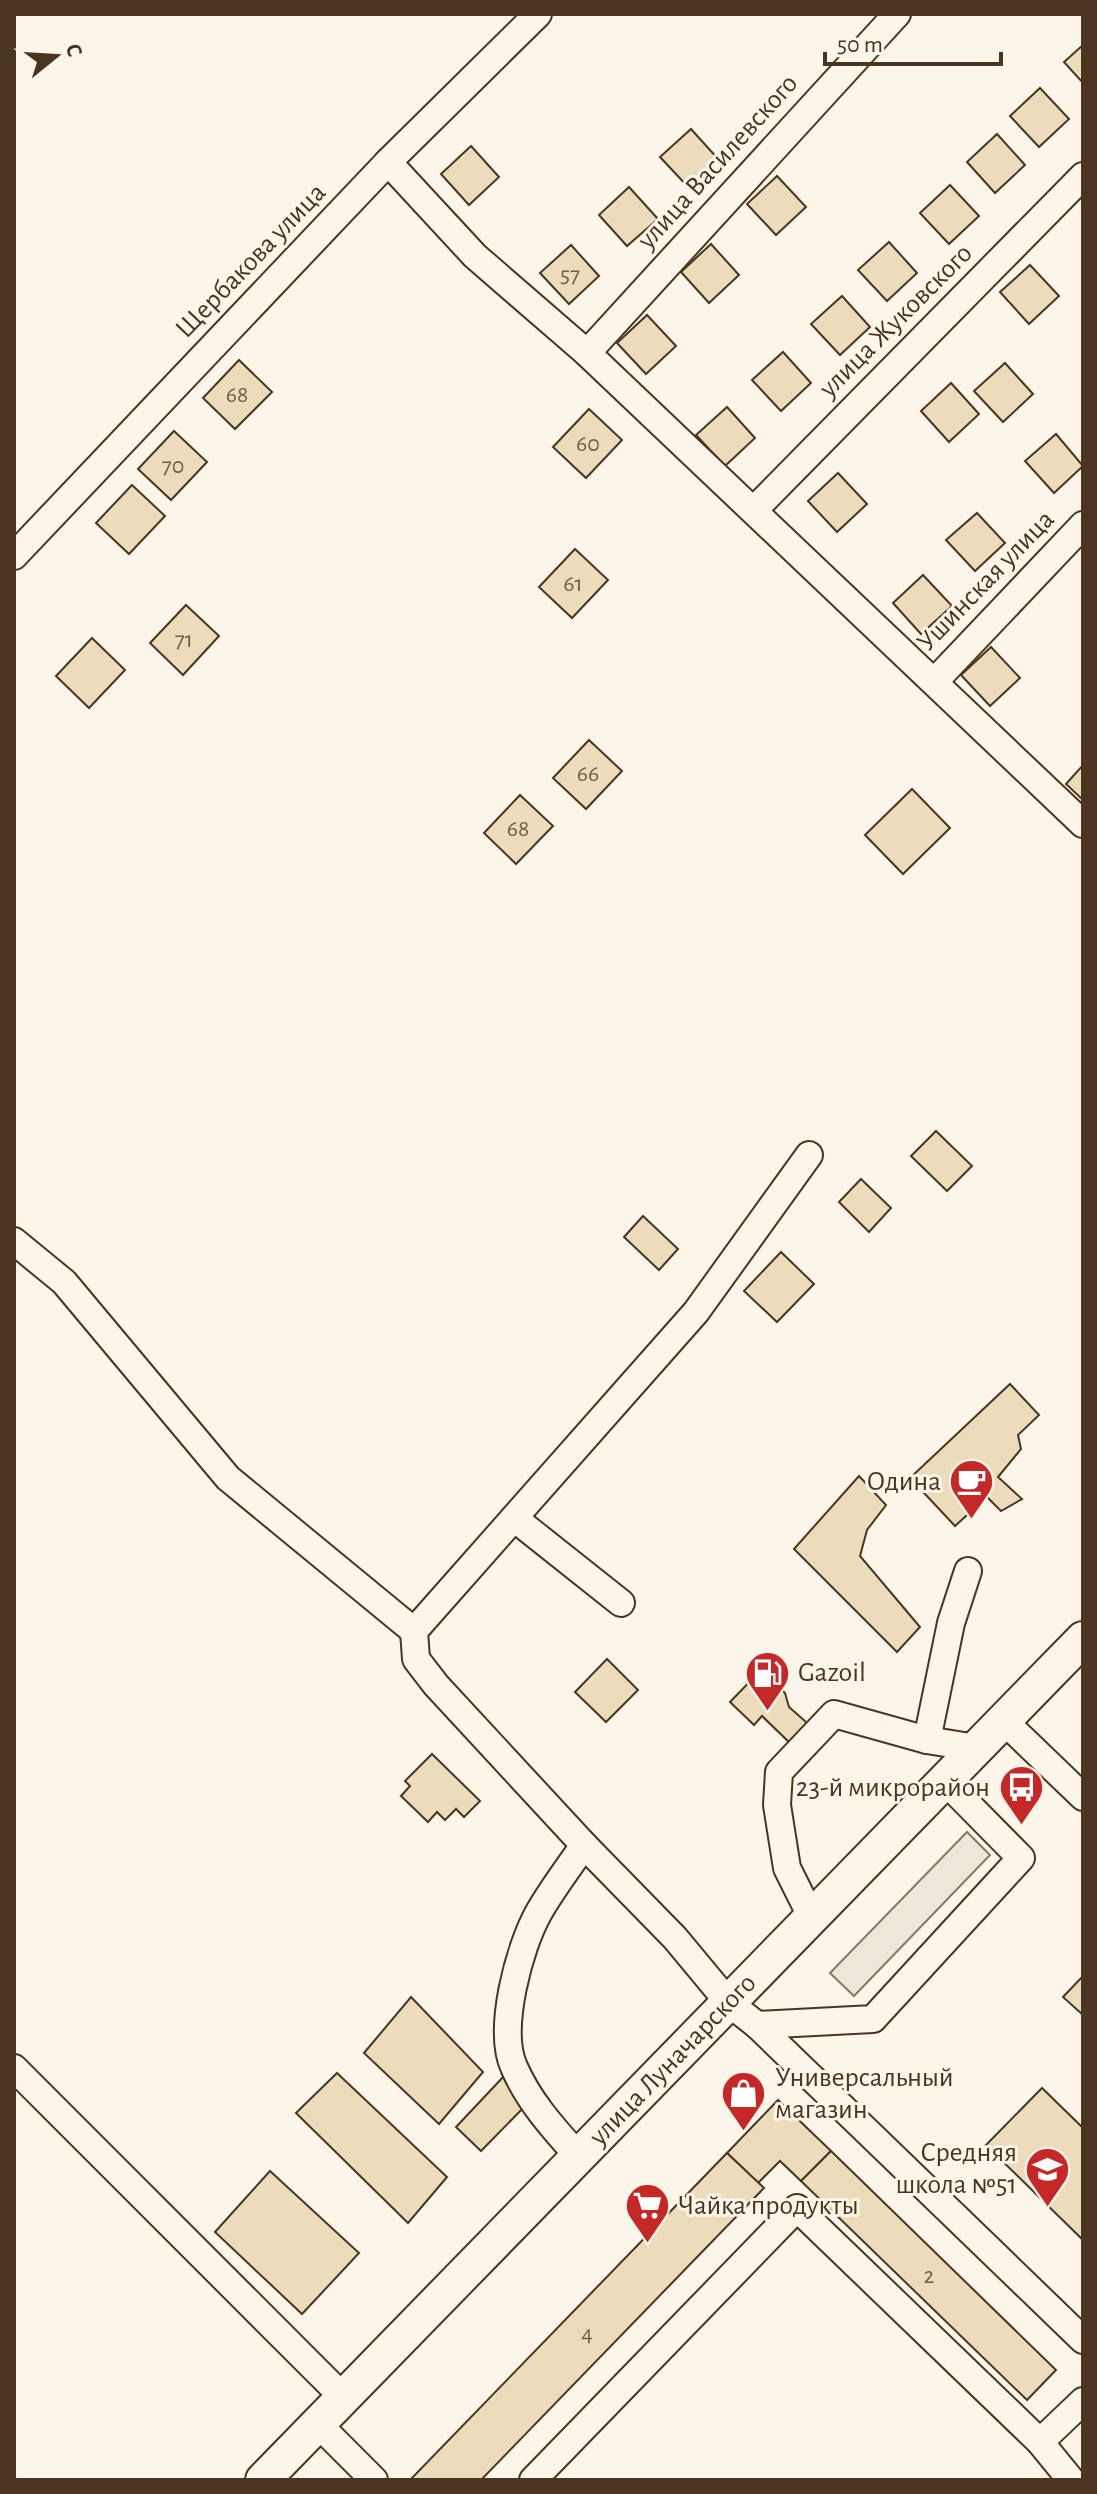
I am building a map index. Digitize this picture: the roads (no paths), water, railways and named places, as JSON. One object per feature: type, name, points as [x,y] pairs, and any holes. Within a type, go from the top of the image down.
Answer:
[{"type":"main road","name":"улица Луначарского","points":[[263,2480],[1083,1639]]},
{"type":"street","name":"Щербакова улица","points":[[14,556],[388,162],[538,14]]},
{"type":"street","name":"улица Василевского","points":[[587,353],[897,14]]},
{"type":"street","points":[[388,162],[475,256],[587,353],[1083,824]]},
{"type":"street","name":"улица Жуковского","points":[[754,510],[1083,176]]},
{"type":"street","name":"Ушинская улица","points":[[935,681],[1083,525]]},
{"type":"street","points":[[809,1155],[696,1312],[414,1631],[416,1659],[436,1685],[584,1845],[675,1938],[729,2003],[757,2025],[1083,2340]]},
{"type":"street","points":[[14,1241],[64,1282],[228,1478],[414,1631]]},
{"type":"street","points":[[514,1518],[621,1603]]},
{"type":"street","points":[[927,1740],[951,1623],[968,1571]]},
{"type":"street","points":[[812,1918],[787,1868],[777,1805],[779,1772],[834,1714],[927,1740],[976,1748]]},
{"type":"street","points":[[1004,1721],[1083,1797]]},
{"type":"street","points":[[757,2025],[873,2019],[1021,1858],[945,1781]]},
{"type":"street","points":[[579,2157],[543,2117],[513,2065],[508,2020],[516,1973],[538,1913],[584,1845]]},
{"type":"street","points":[[14,2068],[345,2399]]},
{"type":"street","points":[[533,2480],[797,2208],[1040,2442],[1071,2480]]},
{"type":"street","points":[[1040,2442],[1083,2401]]},
{"type":"street","points":[[319,2425],[374,2480]]},
{"type":"place","name":"Одина","points":[[972,1521]]},
{"type":"place","name":"Gazoil","points":[[767,1712]]},
{"type":"place","name":"23-й микрорайон","points":[[1021,1827]]},
{"type":"place","name":"Универсальный магазин","points":[[744,2133]]},
{"type":"place","name":"Средняя школа №51","points":[[1048,2208]]},
{"type":"place","name":"Чайка продукты","points":[[647,2245]]}]
